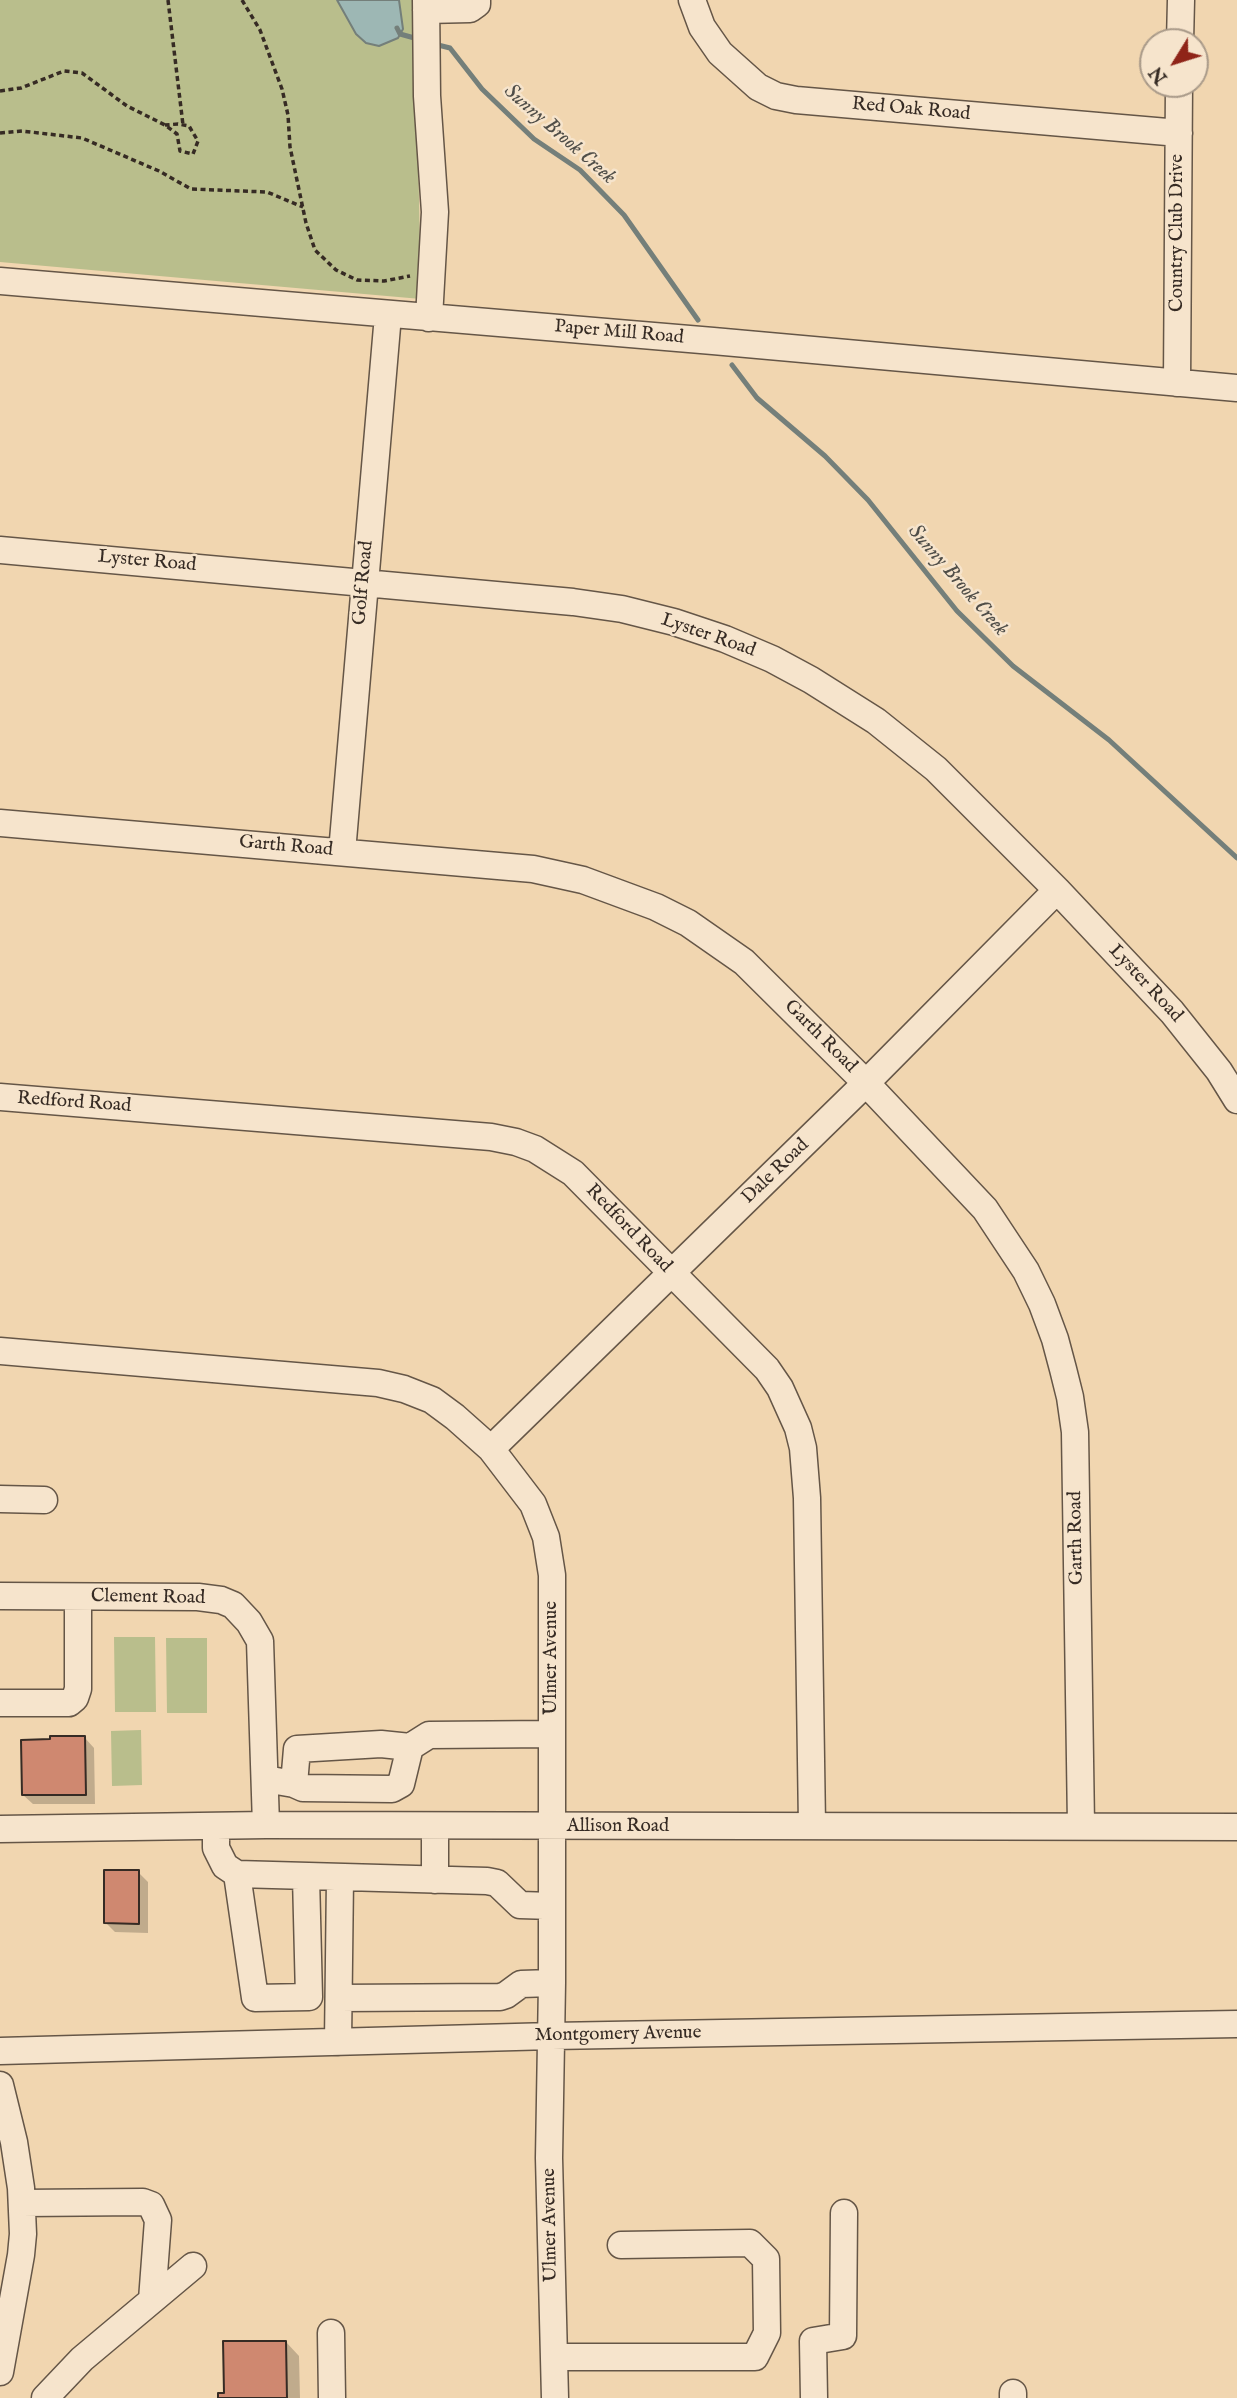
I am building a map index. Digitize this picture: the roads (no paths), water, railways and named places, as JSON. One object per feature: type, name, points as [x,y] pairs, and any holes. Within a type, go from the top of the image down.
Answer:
[{"type":"street","name":"Red Oak Road","points":[[692,0],[702,27],[720,53],[752,83],[776,96],[796,100],[1179,133]]},
{"type":"street","points":[[1180,28],[1181,0]]},
{"type":"street","points":[[429,318],[435,212],[427,96],[426,21],[470,9],[477,2]]},
{"type":"street","name":"Country Club Drive","points":[[1177,383],[1179,98]]},
{"type":"street","name":"Paper Mill Road","points":[[0,281],[1237,388]]},
{"type":"street","name":"Golf Road","points":[[342,852],[388,315]]},
{"type":"street","name":"Lyster Road","points":[[0,550],[573,602],[622,609],[674,622],[772,659],[848,702],[936,769],[1057,890],[1186,1029],[1237,1100]]},
{"type":"street","name":"Garth Road","points":[[0,823],[533,869],[583,880],[656,907],[688,923],[744,962],[866,1083],[985,1209],[1026,1271],[1055,1339],[1070,1397],[1074,1432],[1081,1825]]},
{"type":"street","name":"Dale Road","points":[[491,1450],[866,1083],[1057,890]]},
{"type":"street","name":"Redford Road","points":[[0,1097],[491,1137],[535,1149],[573,1173],[767,1369],[780,1388],[798,1427],[803,1448],[807,1498],[812,1825]]},
{"type":"street","name":"Ulmer Avenue","points":[[0,1351],[379,1383],[404,1389],[432,1400],[455,1417],[491,1450],[533,1504],[546,1537],[552,1575],[552,2036],[549,2158],[555,2398]]},
{"type":"street","points":[[0,1499],[44,1500]]},
{"type":"street","name":"Clement Road","points":[[0,1596],[198,1597],[233,1605],[242,1613],[260,1641],[266,1825]]},
{"type":"street","points":[[0,1703],[69,1703],[75,1698],[78,1689],[78,1597]]},
{"type":"street","points":[[396,1786],[410,1747],[429,1735],[552,1734]]},
{"type":"street","points":[[294,1784],[297,1749],[381,1744],[410,1747]]},
{"type":"street","points":[[265,1779],[303,1788],[396,1786]]},
{"type":"street","points":[[396,1786],[405,1800],[405,1826]]},
{"type":"street","name":"Allison Road","points":[[0,1829],[266,1825],[553,1828],[812,1825],[1237,1827]]},
{"type":"street","points":[[216,1826],[216,1848],[225,1866],[237,1874],[487,1881],[496,1883],[520,1905],[552,1906]]},
{"type":"street","points":[[435,1827],[435,1880]]},
{"type":"street","points":[[237,1874],[255,1998],[309,1997],[306,1877]]},
{"type":"street","points":[[338,2042],[340,1878]]},
{"type":"street","points":[[339,1998],[500,1997],[506,1996],[522,1984],[552,1983]]},
{"type":"street","name":"Montgomery Avenue","points":[[0,2051],[552,2036],[1237,2024]]},
{"type":"street","points":[[0,2085],[14,2142],[22,2203],[22,2255],[4,2334],[0,2372]]},
{"type":"street","points":[[22,2203],[143,2202],[150,2205],[158,2220],[152,2300]]},
{"type":"street","points":[[814,2398],[813,2341],[843,2336],[844,2213]]},
{"type":"street","points":[[554,2357],[755,2357],[767,2333],[766,2259],[750,2243],[621,2245]]},
{"type":"street","points":[[45,2398],[82,2359],[192,2266]]},
{"type":"street","points":[[331,2333],[332,2398]]},
{"type":"water","points":[[337,0],[399,0],[403,29],[398,38],[379,46],[366,43],[356,34]]},
{"type":"waterway","name":"Sunny Brook Creek","points":[[397,28],[400,34],[418,39]]},
{"type":"waterway","name":"Sunny Brook Creek","points":[[434,44],[450,48],[482,89],[534,139],[580,170],[624,215],[698,320]]},
{"type":"waterway","name":"Sunny Brook Creek","points":[[732,365],[757,398],[825,456],[868,500],[957,611],[1013,666],[1109,740],[1237,858]]}]
